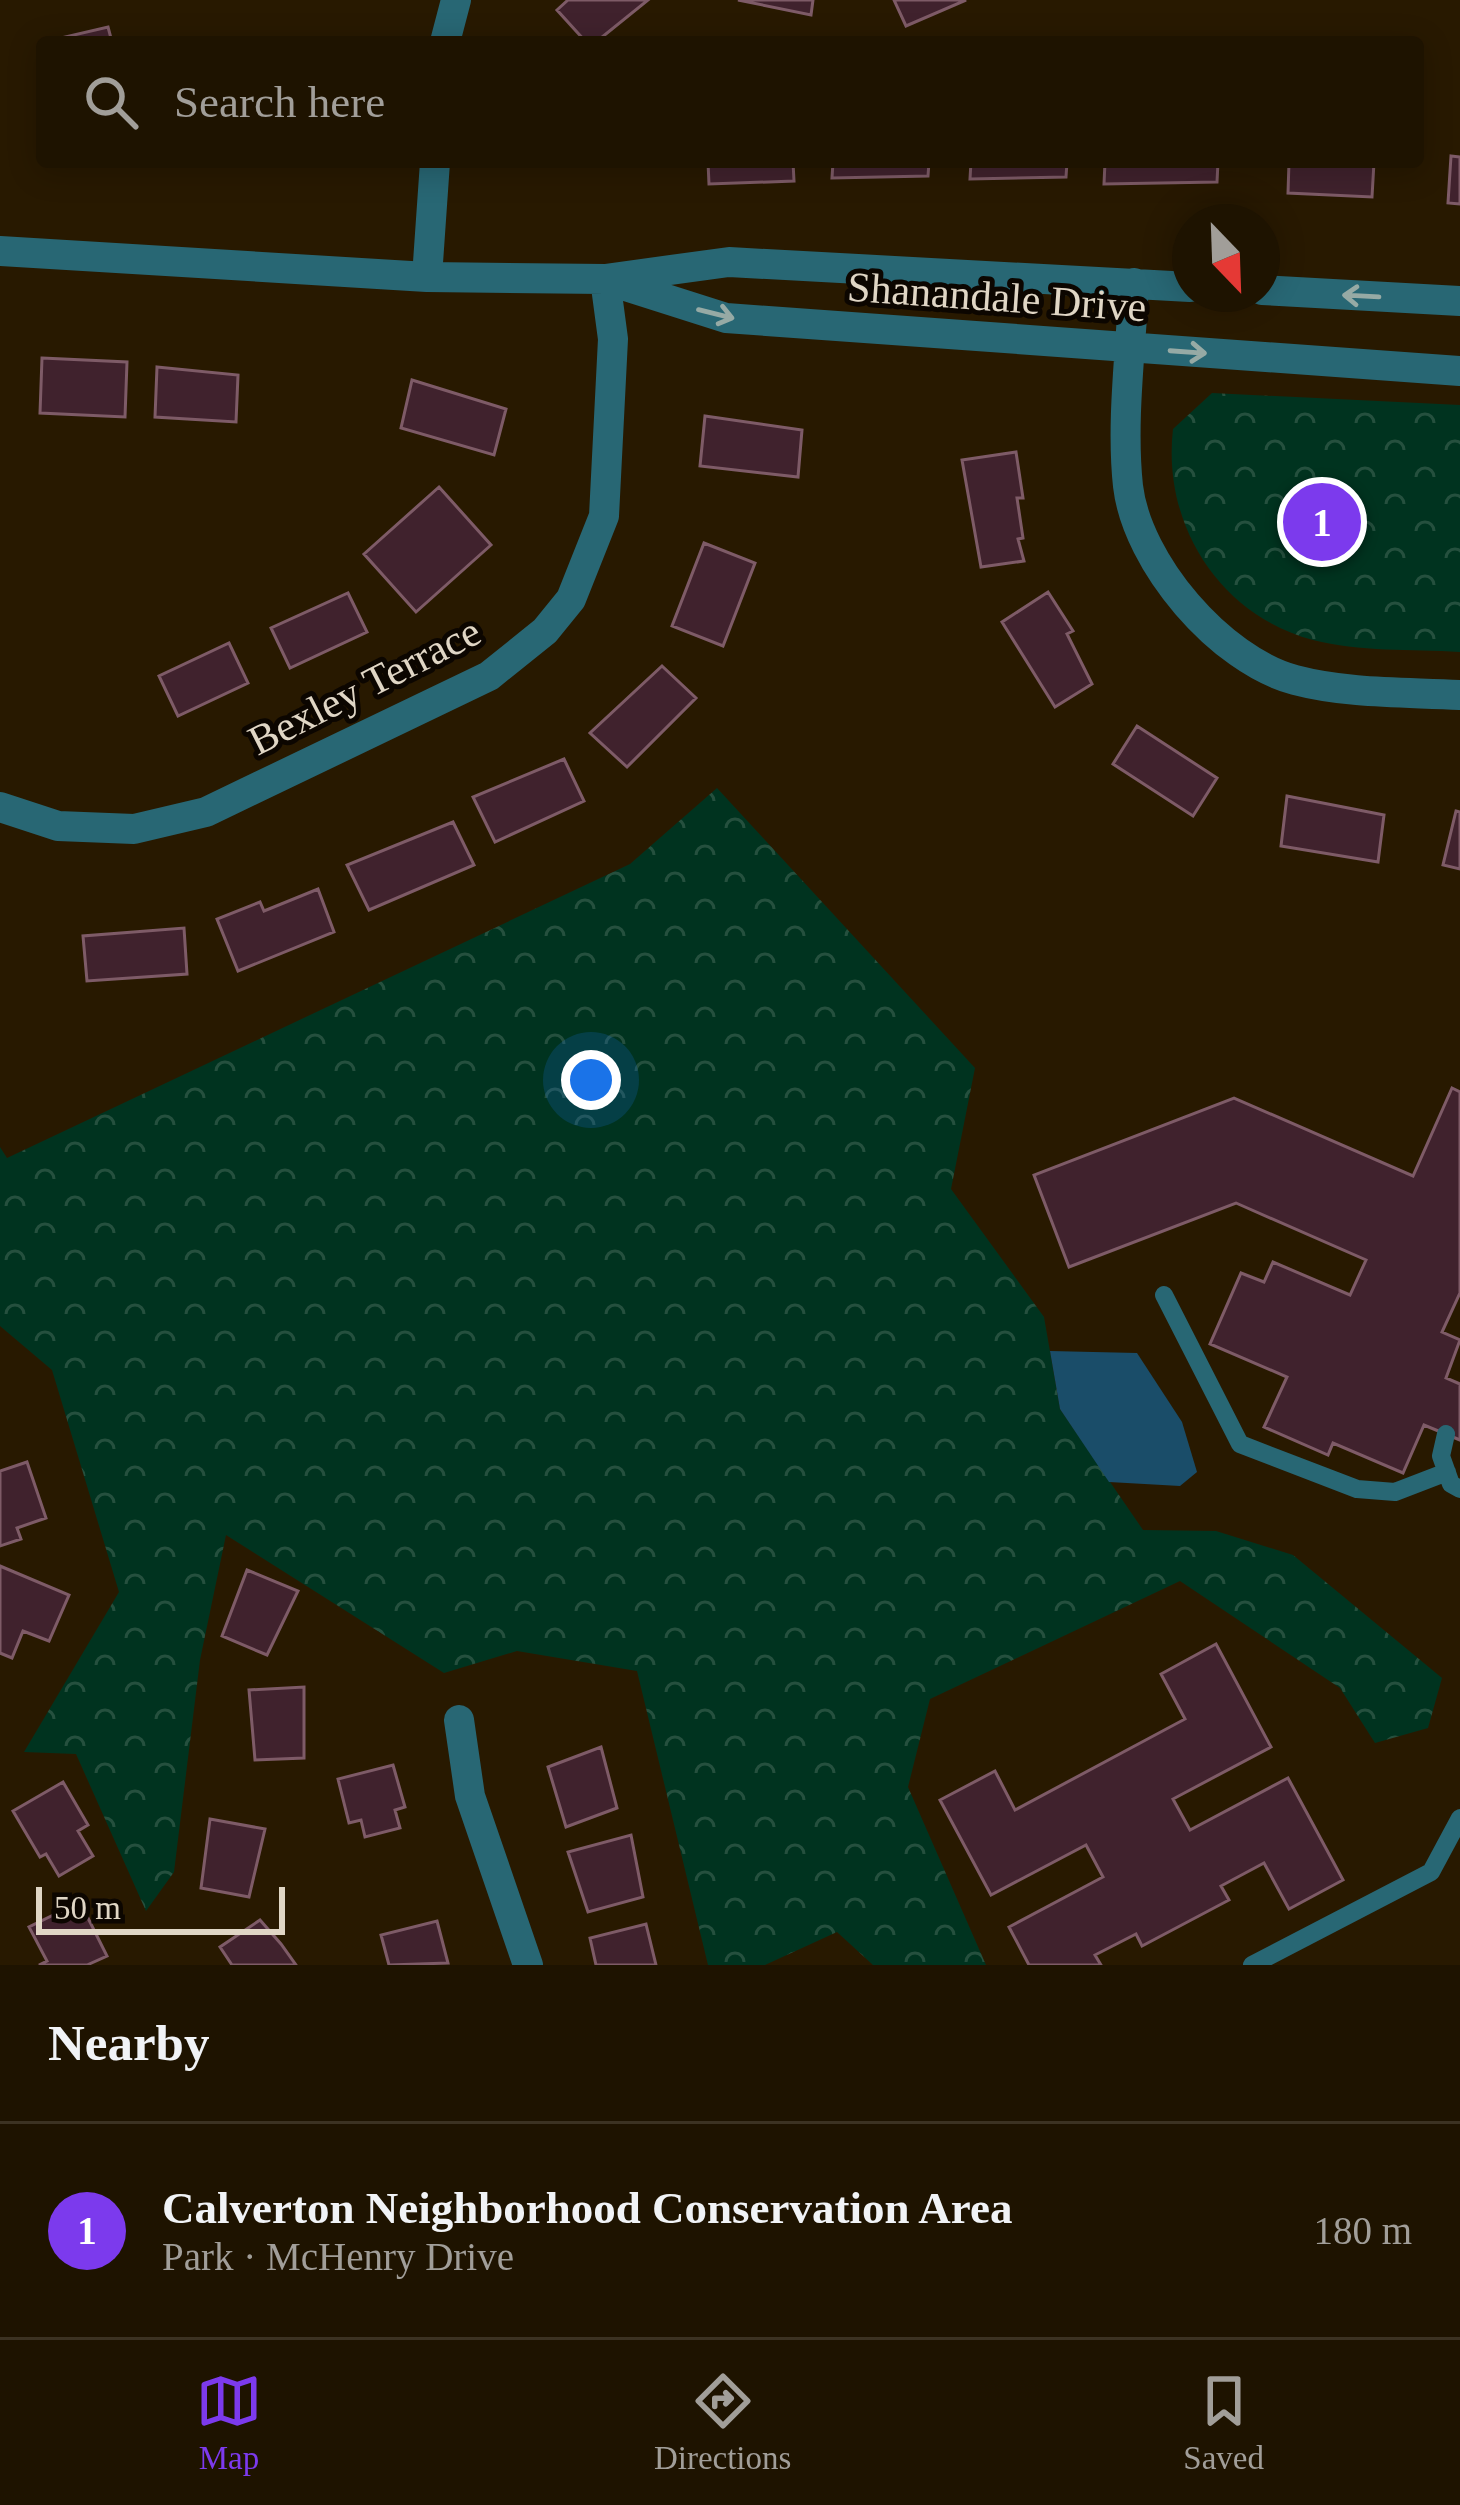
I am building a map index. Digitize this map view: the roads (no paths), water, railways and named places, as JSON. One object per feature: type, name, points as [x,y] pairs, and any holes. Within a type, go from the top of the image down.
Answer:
[{"type":"street","points":[[447,36],[456,0]]},
{"type":"street","points":[[427,277],[435,168]]},
{"type":"street","name":"Shanandale Drive","points":[[0,251],[427,277],[605,279],[729,262],[1172,285]]},
{"type":"street","name":"Shanandale Drive","points":[[605,279],[726,318],[1460,371]]},
{"type":"street","name":"Bexley Terrace","points":[[0,807],[58,826],[134,829],[206,812],[489,676],[545,631],[571,599],[604,517],[613,338],[605,279]]},
{"type":"street","points":[[1134,284],[1128,485],[1136,520],[1189,610],[1218,637],[1289,678],[1332,688],[1460,695]]},
{"type":"street","points":[[1280,291],[1460,302]]},
{"type":"street","points":[[459,1720],[470,1796],[528,1965]]},
{"type":"lane","points":[[1164,1295],[1240,1444],[1357,1489],[1396,1492],[1447,1472]]},
{"type":"lane","points":[[1446,1435],[1441,1456],[1460,1489]]},
{"type":"lane","points":[[1252,1965],[1431,1872],[1460,1818]]},
{"type":"water","points":[[1050,1351],[1137,1353],[1182,1422],[1197,1472],[1180,1486],[1109,1482],[1060,1409]]},
{"type":"place","name":"Calverton Neighborhood Conservation Area","points":[[1322,522]]}]
